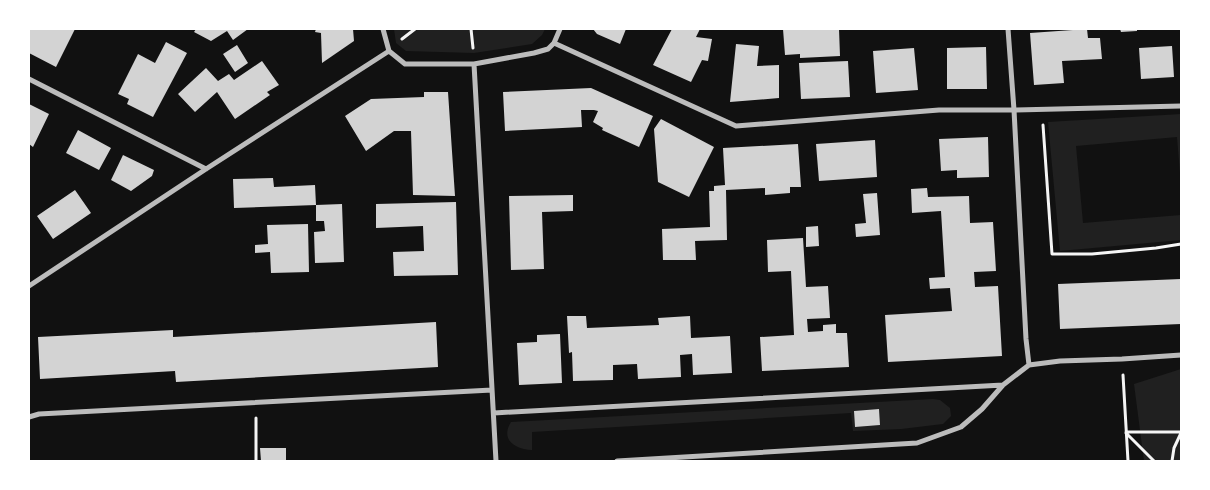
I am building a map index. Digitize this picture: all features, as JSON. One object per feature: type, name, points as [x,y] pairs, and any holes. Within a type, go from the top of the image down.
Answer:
[{"type":"street","points":[[383,29],[389,51],[405,64],[474,64],[534,53],[548,48],[554,43],[560,29]]},
{"type":"street","points":[[1008,29],[1029,365]]},
{"type":"street","points":[[554,43],[736,126],[938,110],[1181,106]]},
{"type":"street","points":[[29,286],[389,51]]},
{"type":"street","points":[[474,64],[496,461]]},
{"type":"street","points":[[29,79],[206,169]]},
{"type":"street","points":[[617,461],[917,443],[961,427],[982,409],[1003,385],[1029,365],[1060,361],[1181,355]]},
{"type":"street","points":[[494,413],[1003,385]]},
{"type":"street","points":[[29,417],[39,414],[492,390]]},
{"type":"path","points":[[1042,109],[1052,254],[1092,254],[1181,244]]},
{"type":"path","points":[[1122,359],[1128,461]]},
{"type":"path","points":[[256,402],[256,461]]},
{"type":"path","points":[[1126,432],[1181,432],[1174,448],[1172,461]]},
{"type":"path","points":[[1126,432],[1154,461]]},
{"type":"shaded area","points":[[394,29],[545,29],[542,35],[532,44],[474,53],[406,51],[396,43]]},
{"type":"shaded area","points":[[1181,114],[1181,185],[1177,137],[1076,146],[1083,223],[1181,215],[1181,240],[1060,251],[1048,122]]},
{"type":"shaded area","points":[[1181,369],[1181,461],[1144,461],[1134,384]]},
{"type":"shaded area","points":[[933,399],[940,400],[950,408],[951,416],[943,424],[901,429],[853,431],[851,413],[532,432],[532,450],[520,448],[508,439],[508,428],[511,422]],"holes":[[[879,409],[880,425],[855,427],[854,411]]]},
{"type":"building","points":[[29,29],[75,29],[56,67],[29,53]]},
{"type":"building","points":[[196,29],[248,29],[233,40],[227,31],[211,41],[194,32]]},
{"type":"building","points":[[316,29],[353,29],[354,41],[322,63],[321,33],[315,32]]},
{"type":"building","points":[[593,29],[626,29],[620,44],[597,34]]},
{"type":"building","points":[[672,29],[700,29],[696,37],[712,39],[708,61],[702,60],[691,82],[653,65]]},
{"type":"building","points":[[783,29],[839,29],[840,56],[800,58],[800,54],[785,55]]},
{"type":"building","points":[[1087,29],[1088,38],[1100,38],[1102,59],[1062,61],[1064,83],[1034,85],[1030,33]]},
{"type":"building","points":[[1120,29],[1137,29],[1137,31],[1121,32]]},
{"type":"building","points":[[166,42],[187,53],[153,117],[127,104],[129,99],[118,94],[138,54],[155,63]]},
{"type":"building","points":[[736,44],[759,46],[757,66],[779,65],[779,98],[730,102]]},
{"type":"building","points":[[237,45],[248,63],[235,72],[223,54]]},
{"type":"building","points":[[1172,46],[1174,77],[1141,79],[1139,48]]},
{"type":"building","points":[[986,47],[987,89],[947,89],[947,48]]},
{"type":"building","points":[[914,48],[918,90],[876,93],[873,51]]},
{"type":"building","points":[[262,61],[279,85],[267,92],[270,95],[235,119],[217,92],[195,112],[178,94],[206,68],[218,81],[229,74],[234,80]]},
{"type":"building","points":[[848,61],[850,97],[801,99],[799,63]]},
{"type":"building","points":[[591,88],[653,116],[639,147],[602,130],[603,128],[593,122],[598,111],[594,110],[581,110],[582,127],[505,131],[503,92]]},
{"type":"building","points":[[424,92],[448,92],[455,196],[413,195],[411,131],[394,131],[366,151],[345,116],[371,99],[424,97]]},
{"type":"building","points":[[29,104],[49,114],[33,147],[29,144]]},
{"type":"building","points":[[661,119],[714,147],[689,197],[658,182],[654,129]]},
{"type":"building","points":[[78,130],[111,148],[99,170],[66,153]]},
{"type":"building","points":[[988,137],[989,177],[957,178],[957,170],[941,171],[939,139]]},
{"type":"building","points":[[875,140],[877,177],[819,181],[816,144]]},
{"type":"building","points":[[798,144],[801,187],[790,187],[790,193],[765,195],[765,188],[726,190],[727,240],[695,241],[696,260],[663,260],[662,229],[710,227],[709,191],[714,191],[714,186],[725,185],[723,148]]},
{"type":"building","points":[[123,155],[154,170],[152,176],[131,191],[111,180]]},
{"type":"building","points":[[273,178],[274,187],[315,185],[316,205],[234,208],[233,179]]},
{"type":"building","points":[[927,188],[928,197],[969,196],[970,223],[993,222],[996,271],[974,272],[975,287],[998,286],[1002,356],[888,362],[885,315],[952,311],[950,288],[930,289],[929,278],[945,277],[941,211],[912,213],[911,189]]},
{"type":"building","points":[[75,190],[91,213],[53,239],[37,216]]},
{"type":"building","points":[[877,193],[880,235],[856,237],[855,224],[866,223],[863,194]]},
{"type":"building","points":[[573,195],[573,211],[542,212],[544,269],[511,270],[509,196]]},
{"type":"building","points":[[456,202],[458,275],[394,276],[393,252],[424,251],[423,226],[376,228],[376,204]]},
{"type":"building","points":[[342,204],[344,262],[315,263],[314,232],[325,231],[324,221],[316,221],[316,205]]},
{"type":"building","points":[[308,224],[309,272],[271,273],[270,252],[255,253],[255,245],[268,244],[267,225]]},
{"type":"building","points":[[818,226],[819,246],[806,247],[806,227]]},
{"type":"building","points":[[803,238],[806,287],[828,286],[830,318],[807,319],[808,332],[823,331],[823,325],[836,324],[836,333],[847,333],[849,367],[762,371],[760,337],[794,335],[791,271],[768,272],[767,240]]},
{"type":"building","points":[[1181,279],[1181,324],[1060,329],[1058,284]]},
{"type":"building","points":[[567,316],[586,316],[587,328],[659,325],[658,318],[690,316],[691,338],[730,336],[732,373],[693,375],[692,354],[680,355],[681,377],[638,379],[637,364],[613,365],[613,380],[573,381],[572,352],[569,353]]},
{"type":"building","points":[[436,322],[438,367],[176,382],[175,371],[40,379],[38,337],[173,330],[173,337]]},
{"type":"building","points":[[560,334],[562,383],[519,385],[517,343],[537,342],[537,335]]},
{"type":"building","points":[[879,409],[880,425],[855,427],[854,411]]},
{"type":"building","points":[[260,448],[286,448],[286,461],[261,461]]}]
